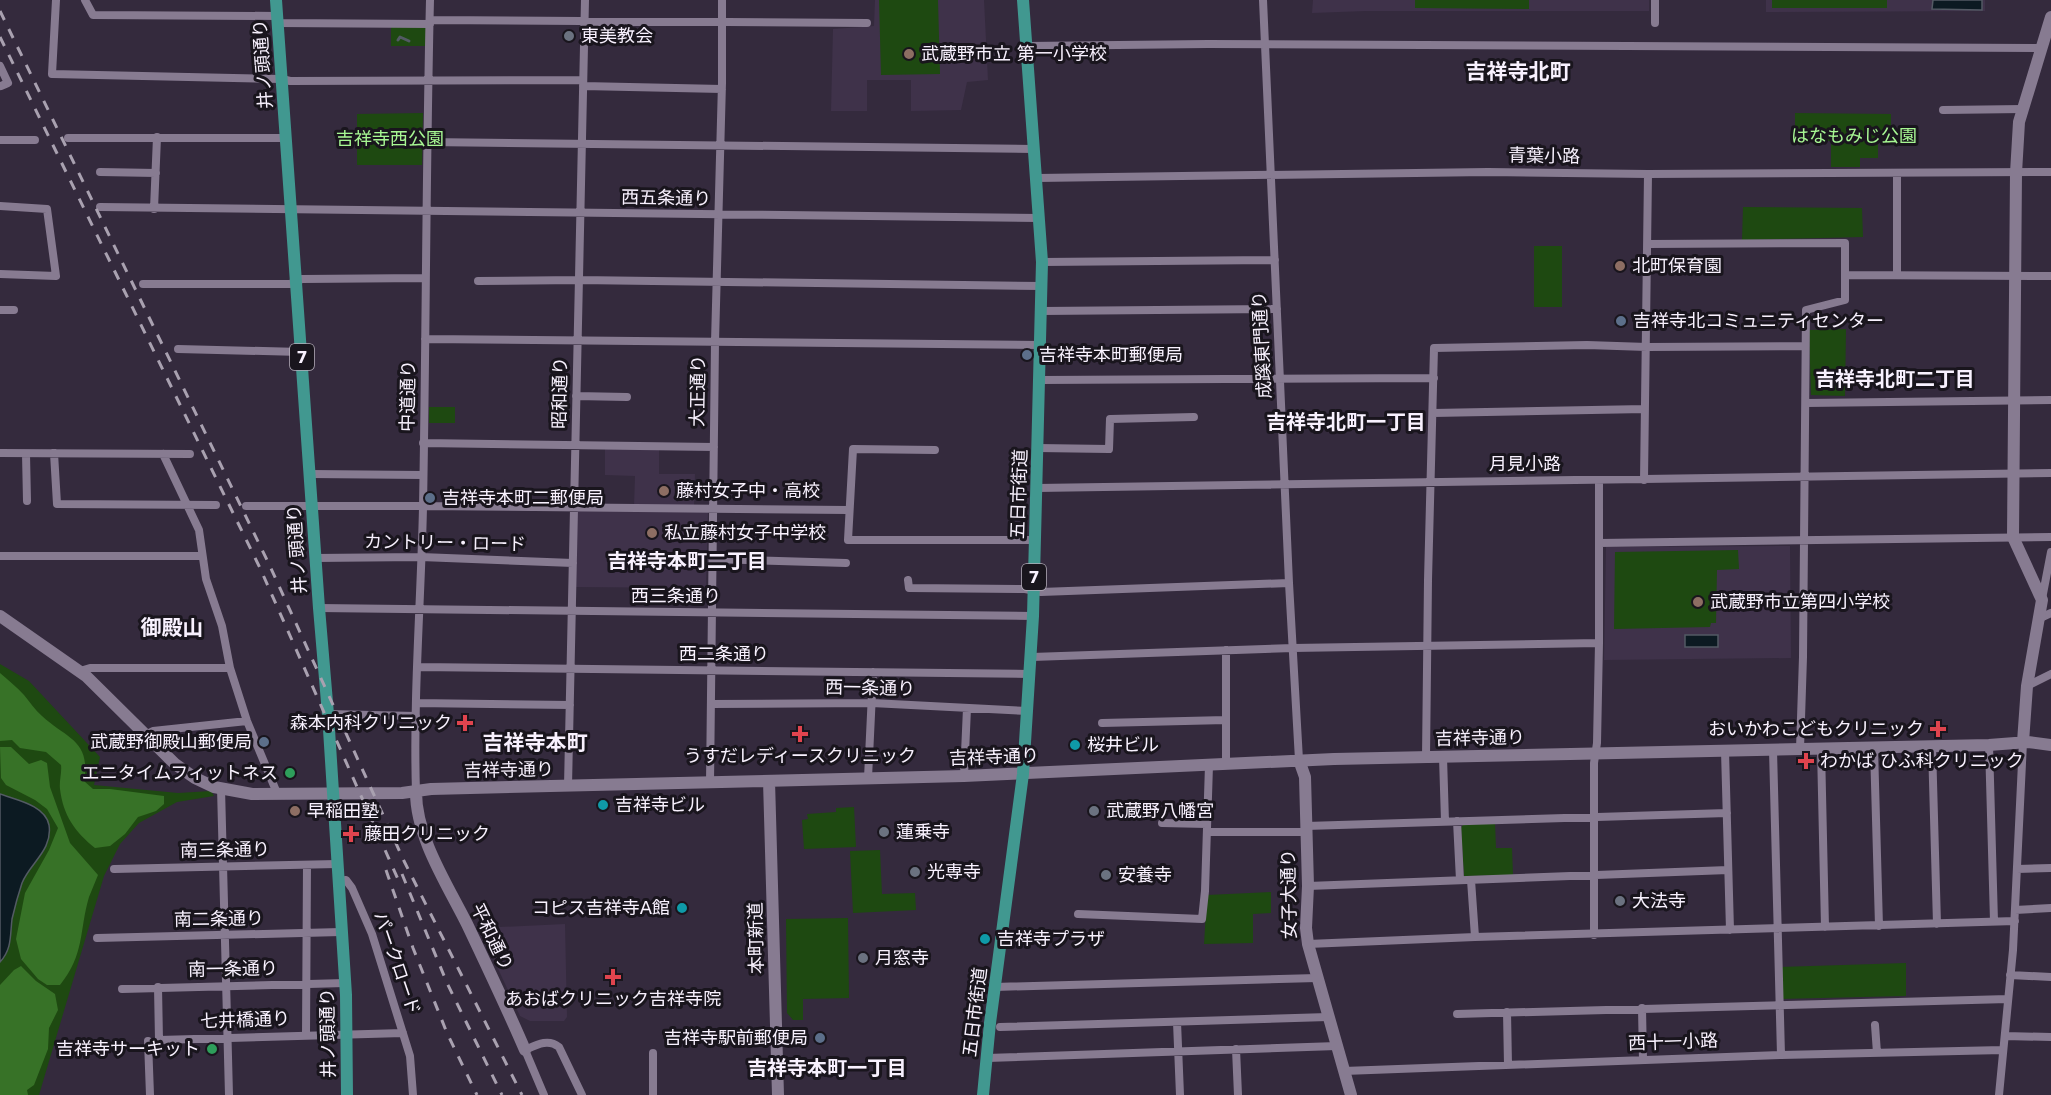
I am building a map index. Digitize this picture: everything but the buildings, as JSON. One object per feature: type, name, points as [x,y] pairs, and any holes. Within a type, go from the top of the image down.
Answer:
[{"type":"main road","name":"井ノ頭通り","points":[[276,0],[328,714],[345,983],[347,1095]]},
{"type":"main road","name":"五日市街道","points":[[983,1095],[1023,774],[1032,657],[1042,262],[1023,0]]},
{"type":"main road","points":[[2024,742],[2027,686],[2042,600],[2013,537],[2016,173],[2019,122],[2051,17]]},
{"type":"main road","name":"吉祥寺通り","points":[[0,616],[80,671],[185,772],[221,788],[244,793],[402,793],[431,789],[964,776],[1299,760],[1874,748],[2024,742],[2051,745]]},
{"type":"main road","name":"女子大通り","points":[[1299,760],[1305,777],[1308,886],[1305,928],[1351,1095]]},
{"type":"main road","name":"本町新道","points":[[770,781],[778,1095]]},
{"type":"main road","name":"平和通り","points":[[416,792],[418,817],[422,831],[525,1050]]},
{"type":"street","points":[[56,0],[52,74],[282,78],[290,81],[429,79],[722,89]]},
{"type":"street","points":[[85,0],[93,15],[430,22],[867,23]]},
{"type":"street","name":"中道通り","points":[[416,792],[416,703],[423,506],[425,212],[430,0]]},
{"type":"street","name":"昭和通り","points":[[568,786],[585,0]]},
{"type":"street","name":"大正通り","points":[[710,783],[722,0]]},
{"type":"street","name":"成蹊東門通り","points":[[1263,0],[1299,760]]},
{"type":"street","points":[[1655,0],[1655,23]]},
{"type":"street","points":[[1026,46],[2042,48]]},
{"type":"street","points":[[0,66],[8,83],[1,86]]},
{"type":"street","points":[[1943,110],[2023,109]]},
{"type":"street","points":[[68,138],[286,138]]},
{"type":"street","points":[[154,209],[157,138]]},
{"type":"street","points":[[0,140],[35,140]]},
{"type":"street","points":[[427,142],[1034,149]]},
{"type":"street","points":[[100,172],[156,173]]},
{"type":"street","name":"青葉小路","points":[[1037,178],[1499,172],[1648,174],[2051,172]]},
{"type":"street","points":[[1897,173],[1897,275]]},
{"type":"street","points":[[1644,480],[1648,174]]},
{"type":"street","points":[[0,206],[47,209],[56,276],[0,274]]},
{"type":"street","name":"西五条通り","points":[[100,207],[1040,218]]},
{"type":"street","points":[[1648,244],[1845,243],[1845,300],[1806,310],[1800,749]]},
{"type":"street","points":[[1042,262],[1275,260]]},
{"type":"street","points":[[1845,274],[2051,276]]},
{"type":"street","points":[[143,284],[290,284],[302,279],[425,278]]},
{"type":"street","points":[[477,281],[579,280],[717,284],[1042,286]]},
{"type":"street","points":[[1042,311],[1277,309]]},
{"type":"street","points":[[0,310],[14,310]]},
{"type":"street","points":[[425,339],[1041,345]]},
{"type":"street","points":[[1426,757],[1434,348],[1587,345],[1647,348],[1805,346]]},
{"type":"street","points":[[178,349],[301,352]]},
{"type":"street","points":[[1040,380],[1434,378]]},
{"type":"street","points":[[576,396],[627,396]]},
{"type":"street","points":[[1806,403],[2051,400]]},
{"type":"street","points":[[1433,412],[1645,409]]},
{"type":"street","points":[[1038,448],[1109,448],[1110,419],[1194,417]]},
{"type":"street","points":[[423,443],[714,447]]},
{"type":"street","points":[[935,450],[853,450],[848,540],[1035,540]]},
{"type":"street","points":[[0,453],[189,454]]},
{"type":"street","points":[[54,453],[57,504],[216,505]]},
{"type":"street","points":[[26,454],[27,501]]},
{"type":"street","points":[[163,454],[199,530],[206,579],[222,626],[230,668],[247,721],[277,793]]},
{"type":"street","name":"月見小路","points":[[1037,488],[1431,480],[1644,480],[1804,475],[2051,473]]},
{"type":"street","points":[[310,474],[423,475]]},
{"type":"street","points":[[1594,935],[1599,480]]},
{"type":"street","points":[[246,506],[848,510]]},
{"type":"street","points":[[1599,543],[2051,537]]},
{"type":"street","points":[[2042,600],[2051,552]]},
{"type":"street","points":[[0,555],[201,556]]},
{"type":"street","name":"カントリー・ロード","points":[[315,558],[421,557],[573,562]]},
{"type":"street","points":[[713,560],[846,563]]},
{"type":"street","points":[[908,580],[909,588],[1025,589],[1041,592],[1289,583]]},
{"type":"street","name":"西三条通り","points":[[319,608],[420,611],[1033,616]]},
{"type":"street","points":[[2037,620],[2051,613]]},
{"type":"street","points":[[1032,657],[1293,648],[1599,643]]},
{"type":"street","points":[[1226,650],[1226,764]]},
{"type":"street","name":"西二条通り","points":[[417,667],[1030,674]]},
{"type":"street","points":[[80,671],[90,668],[230,668]]},
{"type":"street","points":[[868,778],[873,672]]},
{"type":"street","points":[[2027,686],[2051,674]]},
{"type":"street","points":[[416,703],[570,705]]},
{"type":"street","name":"西一条通り","points":[[711,704],[872,704],[1028,711]]},
{"type":"street","points":[[964,776],[967,708]]},
{"type":"street","points":[[328,714],[416,716]]},
{"type":"street","points":[[1102,723],[1226,720]]},
{"type":"street","points":[[145,735],[153,731],[247,721]]},
{"type":"street","points":[[1999,1095],[2016,910],[2024,742]]},
{"type":"street","points":[[1989,745],[1995,921]]},
{"type":"street","points":[[1932,746],[1937,924]]},
{"type":"street","points":[[1874,748],[1880,926]]},
{"type":"street","points":[[1821,749],[1825,927]]},
{"type":"street","points":[[1773,750],[1781,1055]]},
{"type":"street","points":[[1725,751],[1730,930]]},
{"type":"street","points":[[1443,758],[1444,821]]},
{"type":"street","points":[[1078,914],[1202,919],[1209,765]]},
{"type":"street","points":[[221,788],[229,1095]]},
{"type":"street","points":[[1162,823],[1207,828],[1306,829],[1444,821],[1727,813]]},
{"type":"street","points":[[1457,821],[1460,880]]},
{"type":"street","name":"南三条通り","points":[[114,868],[337,864]]},
{"type":"street","points":[[306,1035],[307,865]]},
{"type":"street","points":[[2017,869],[2051,868]]},
{"type":"street","points":[[1308,886],[1728,870]]},
{"type":"street","name":"パークロード","points":[[338,881],[346,880],[352,888],[372,934],[403,1033],[411,1066],[414,1095]]},
{"type":"street","points":[[1471,880],[1475,937]]},
{"type":"street","points":[[2016,910],[2051,908]]},
{"type":"street","points":[[1308,944],[2015,921]]},
{"type":"street","name":"南二条通り","points":[[97,938],[341,932]]},
{"type":"street","points":[[2010,975],[2051,977]]},
{"type":"street","points":[[995,987],[1317,978]]},
{"type":"street","name":"南一条通り","points":[[122,989],[345,983]]},
{"type":"street","name":"七井橋通り","points":[[158,987],[159,1040],[403,1033]]},
{"type":"street","points":[[1457,1014],[2008,999]]},
{"type":"street","points":[[1642,1008],[1643,1060]]},
{"type":"street","points":[[1507,1012],[1508,1065]]},
{"type":"street","points":[[1000,1027],[1328,1017]]},
{"type":"street","points":[[1177,1022],[1180,1095]]},
{"type":"street","points":[[1875,1025],[1877,1053]]},
{"type":"street","points":[[2004,1036],[2051,1037]]},
{"type":"street","points":[[148,1041],[150,1095]]},
{"type":"street","points":[[525,1050],[546,1042],[559,1047],[582,1095]]},
{"type":"street","points":[[987,1058],[1337,1046]]},
{"type":"street","points":[[1236,1049],[1238,1095]]},
{"type":"street","name":"平和通り","points":[[525,1050],[544,1095]]},
{"type":"street","name":"西十一小路","points":[[1344,1071],[1781,1055],[2003,1050]]},
{"type":"street","points":[[653,1053],[653,1095]]},
{"type":"shaded area","name":"武蔵野市立 第一小学校","points":[[875,0],[984,0],[988,80],[967,82],[961,110],[911,111],[911,80],[867,80],[867,111],[831,111],[833,29],[874,26]]},
{"type":"shaded area","points":[[1313,0],[1649,0],[1649,11],[1312,13]]},
{"type":"shaded area","points":[[1766,0],[1985,0],[1985,11],[1766,12]]},
{"type":"shaded area","name":"藤村女子中・高校","points":[[605,446],[659,447],[659,474],[695,474],[694,508],[634,506],[635,476],[605,475]]},
{"type":"shaded area","points":[[577,511],[708,512],[706,588],[574,587]]},
{"type":"shaded area","name":"武蔵野市立第四小学校","points":[[1790,546],[1791,658],[1604,660],[1606,547]]},
{"type":"shaded area","points":[[565,924],[567,1017],[564,1021],[530,1021],[520,1016],[479,928]]},
{"type":"green space","points":[[879,0],[938,0],[940,74],[881,75]]},
{"type":"green space","points":[[1415,0],[1529,0],[1529,9],[1415,8]]},
{"type":"green space","points":[[1772,0],[1887,0],[1887,8],[1772,8]]},
{"type":"green space","points":[[391,27],[426,27],[426,46],[391,46]]},
{"type":"green space","name":"吉祥寺西公園","points":[[423,113],[422,165],[357,165],[357,114]]},
{"type":"green space","name":"はなもみじ公園","points":[[1795,113],[1891,114],[1891,142],[1878,142],[1878,158],[1860,158],[1860,167],[1831,167],[1831,141],[1795,141]]},
{"type":"green space","points":[[1743,207],[1862,208],[1863,237],[1742,240]]},
{"type":"green space","points":[[1534,246],[1562,246],[1562,307],[1534,307]]},
{"type":"green space","points":[[1846,329],[1845,396],[1811,395],[1809,330]]},
{"type":"green space","points":[[429,407],[455,407],[455,423],[429,423]]},
{"type":"green space","points":[[1738,550],[1739,569],[1717,570],[1716,623],[1711,623],[1710,627],[1614,629],[1615,552]]},
{"type":"green space","points":[[0,664],[29,681],[100,757],[94,785],[178,793],[211,791],[214,796],[177,802],[139,823],[120,844],[104,876],[39,1095],[0,1095]]},
{"type":"green space","points":[[0,673],[42,716],[80,748],[84,757],[84,781],[93,789],[164,796],[164,804],[156,811],[138,817],[125,834],[110,846],[95,848],[76,829],[67,815],[60,789],[61,765],[46,752],[20,748],[12,740],[0,741]]},
{"type":"green space","points":[[0,747],[11,747],[29,764],[41,760],[47,763],[50,787],[70,843],[98,875],[89,897],[78,952],[60,985],[47,985],[38,979],[21,959],[16,939],[25,893],[49,850],[58,828],[47,809],[6,785],[1,778]]},
{"type":"green space","points":[[854,807],[856,847],[804,849],[802,820],[808,819],[807,814],[836,812],[836,808]]},
{"type":"green space","points":[[1495,822],[1496,848],[1512,848],[1513,875],[1464,876],[1461,828],[1464,823]]},
{"type":"green space","points":[[880,850],[882,894],[915,893],[916,910],[853,913],[850,851]]},
{"type":"green space","points":[[1271,892],[1271,913],[1253,914],[1253,943],[1204,944],[1207,895]]},
{"type":"green space","points":[[848,918],[849,998],[803,999],[803,1020],[793,1020],[787,1013],[786,919]]},
{"type":"green space","points":[[1906,963],[1906,996],[1779,999],[1779,967]]},
{"type":"green space","points":[[21,966],[36,981],[55,994],[58,1010],[49,1028],[48,1049],[34,1085],[27,1090],[28,1095],[0,1095],[0,985]]},
{"type":"water","points":[[1933,0],[1982,0],[1982,10],[1932,9]]},
{"type":"water","points":[[1685,635],[1718,635],[1718,647],[1685,647]]},
{"type":"water","points":[[0,794],[36,808],[46,818],[49,834],[48,842],[22,883],[12,919],[9,947],[0,962]]},
{"type":"waterway","points":[[398,40],[400,37],[409,41]]},
{"type":"railway","points":[[0,11],[269,564],[404,861],[522,1095]]},
{"type":"railway","points":[[0,37],[260,568],[401,886]]},
{"type":"railway","points":[[386,870],[413,948],[447,1033],[477,1095]]},
{"type":"railway","points":[[402,874],[447,983],[502,1095]]},
{"type":"place","name":"東美教会","points":[[569,36]]},
{"type":"place","name":"武蔵野市立 第一小学校","points":[[909,54]]},
{"type":"place","name":"北町保育園","points":[[1620,266]]},
{"type":"place","name":"吉祥寺北コミュニティセンター","points":[[1621,321]]},
{"type":"place","name":"吉祥寺本町郵便局","points":[[1027,355]]},
{"type":"place","name":"藤村女子中・高校","points":[[664,491]]},
{"type":"place","name":"吉祥寺本町二郵便局","points":[[430,498]]},
{"type":"place","name":"私立藤村女子中学校","points":[[652,533]]},
{"type":"place","name":"武蔵野市立第四小学校","points":[[1698,602]]},
{"type":"place","name":"森本内科クリニック","points":[[465,723]]},
{"type":"place","name":"おいかわこどもクリニック","points":[[1938,729]]},
{"type":"place","name":"うすだレディースクリニック","points":[[800,734]]},
{"type":"place","name":"武蔵野御殿山郵便局","points":[[264,742]]},
{"type":"place","name":"桜井ビル","points":[[1075,745]]},
{"type":"place","name":"わかば ひふ科クリニック","points":[[1806,761]]},
{"type":"place","name":"エニタイムフィットネス","points":[[290,773]]},
{"type":"place","name":"吉祥寺ビル","points":[[603,805]]},
{"type":"place","name":"早稲田塾","points":[[295,811]]},
{"type":"place","name":"武蔵野八幡宮","points":[[1094,811]]},
{"type":"place","name":"蓮乗寺","points":[[884,832]]},
{"type":"place","name":"藤田クリニック","points":[[351,834]]},
{"type":"place","name":"光専寺","points":[[915,872]]},
{"type":"place","name":"安養寺","points":[[1106,875]]},
{"type":"place","name":"大法寺","points":[[1620,901]]},
{"type":"place","name":"コピス吉祥寺A館","points":[[682,908]]},
{"type":"place","name":"吉祥寺プラザ","points":[[985,939]]},
{"type":"place","name":"月窓寺","points":[[863,958]]},
{"type":"place","name":"あおばクリニック吉祥寺院","points":[[613,977]]},
{"type":"place","name":"吉祥寺駅前郵便局","points":[[820,1038]]},
{"type":"place","name":"吉祥寺サーキット","points":[[212,1049]]},
{"type":"district","name":"吉祥寺北町","points":[[1518,72]]},
{"type":"district","name":"吉祥寺北町二丁目","points":[[1895,379]]},
{"type":"district","name":"吉祥寺北町一丁目","points":[[1346,422]]},
{"type":"district","name":"吉祥寺本町二丁目","points":[[687,561]]},
{"type":"district","name":"御殿山","points":[[172,628]]},
{"type":"district","name":"吉祥寺本町","points":[[535,743]]},
{"type":"district","name":"吉祥寺本町一丁目","points":[[827,1068]]}]
